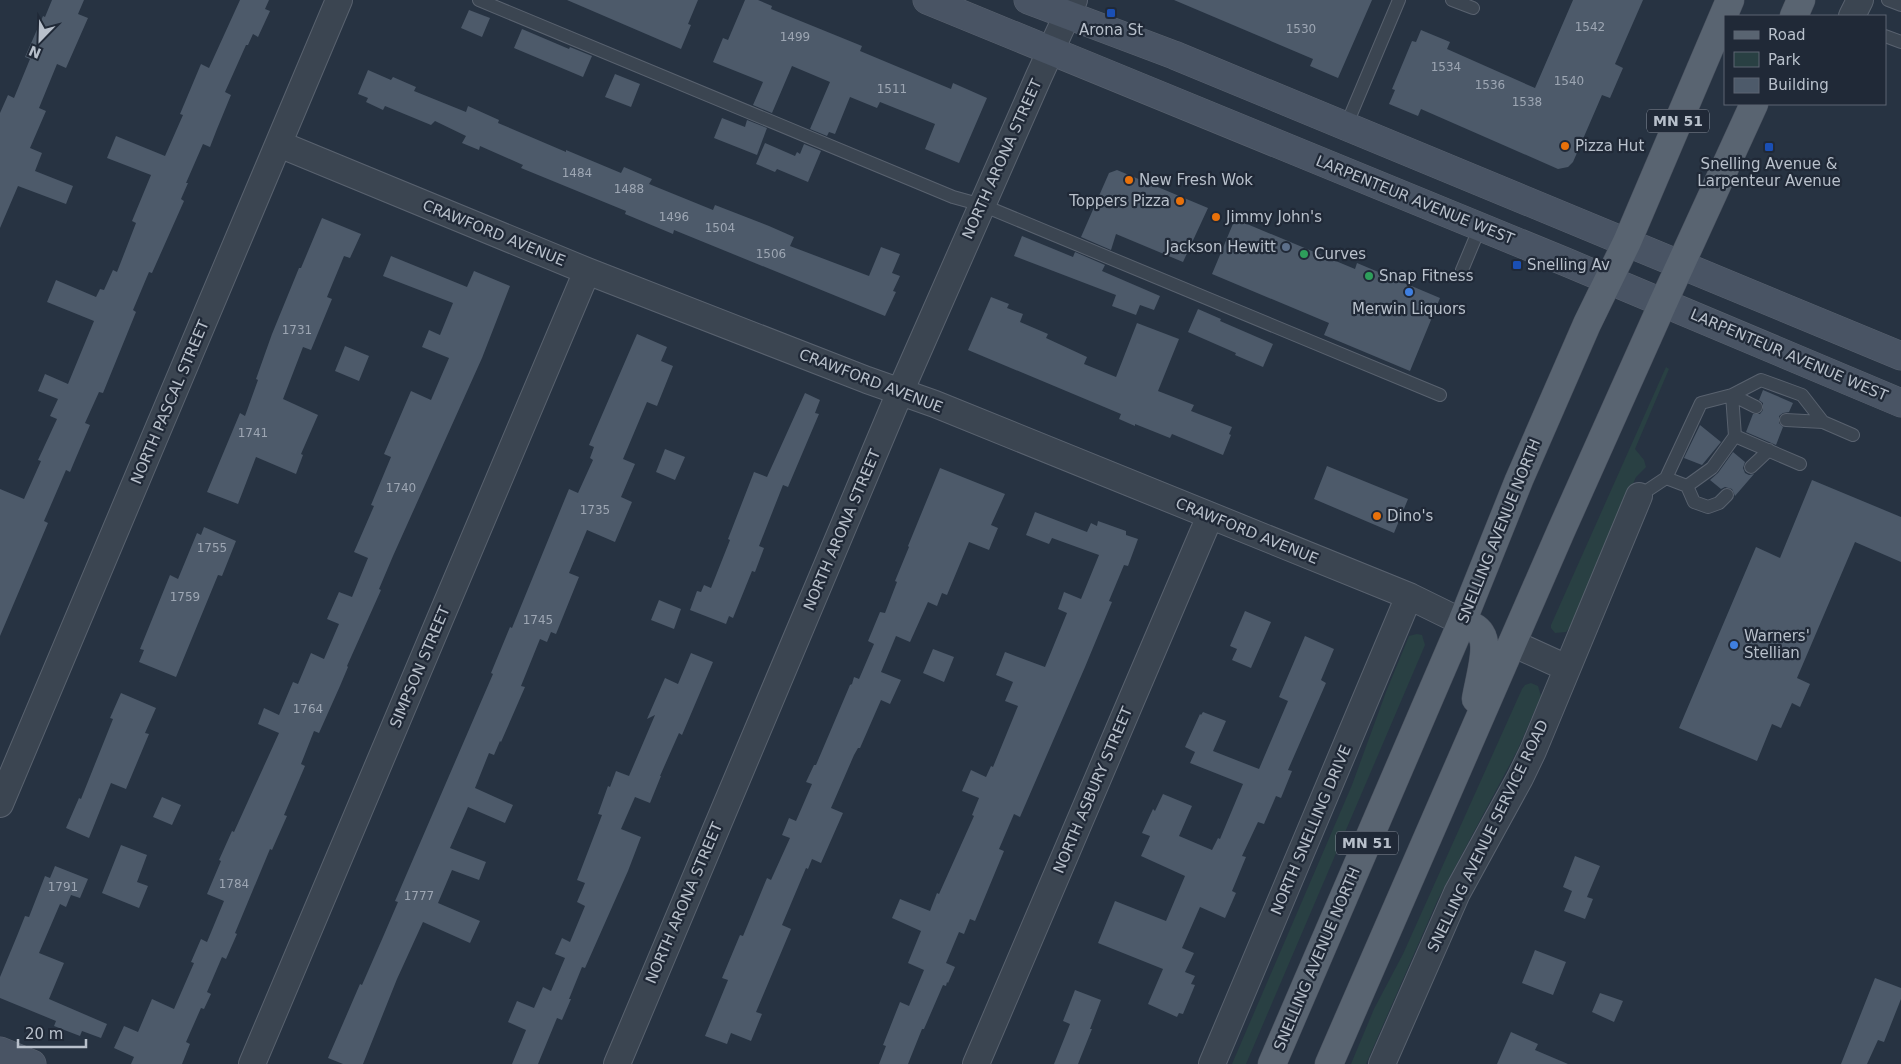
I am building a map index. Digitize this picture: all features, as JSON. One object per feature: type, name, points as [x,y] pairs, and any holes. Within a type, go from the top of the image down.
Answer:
[{"type":"main road","name":"LARPENTEUR AVENUE WEST","points":[[927,0],[1608,279],[1901,402]]},
{"type":"main road","points":[[1028,0],[1070,8],[1174,55],[1901,356]]},
{"type":"main road","name":"SNELLING AVENUE NORTH","points":[[1272,1064],[1462,622],[1519,480],[1587,324],[1626,242],[1730,0]]},
{"type":"main road","points":[[1794,15],[1801,0]]},
{"type":"main road","name":"MN 51","points":[[1329,1064],[1512,643],[1663,303],[1754,105]]},
{"type":"main road","points":[[1462,622],[1471,625],[1482,634],[1484,644],[1484,656],[1475,708],[1475,728]]},
{"type":"main road","points":[[0,1051],[32,1064]]},
{"type":"street","name":"NORTH PASCAL STREET","points":[[0,804],[339,0]]},
{"type":"street","points":[[1852,15],[1860,0]]},
{"type":"street","name":"NORTH ARONA STREET","points":[[617,1064],[900,392],[1070,8]]},
{"type":"street","name":"CRAWFORD AVENUE","points":[[279,144],[588,271],[935,404],[1409,596],[1462,622]]},
{"type":"street","name":"SIMPSON STREET","points":[[252,1064],[588,271]]},
{"type":"street","name":"SNELLING AVENUE SERVICE ROAD","points":[[1382,1064],[1457,893],[1520,778],[1639,496]]},
{"type":"street","name":"NORTH ASBURY STREET","points":[[976,1064],[1210,516]]},
{"type":"street","name":"NORTH SNELLING DRIVE","points":[[1212,1064],[1409,596]]},
{"type":"street","points":[[1512,643],[1567,668]]},
{"type":"lane","points":[[479,0],[954,197],[982,206],[1440,395]]},
{"type":"lane","points":[[1346,126],[1399,0]]},
{"type":"lane","points":[[1452,0],[1473,8]]},
{"type":"lane","points":[[1888,0],[1901,5]]},
{"type":"lane","points":[[1886,36],[1901,42]]},
{"type":"lane","points":[[1462,270],[1480,227]]},
{"type":"lane","points":[[1639,496],[1666,478],[1701,403],[1732,395],[1761,380],[1802,395],[1823,422]]},
{"type":"lane","points":[[1732,395],[1756,407]]},
{"type":"lane","points":[[1687,486],[1712,468],[1735,436],[1732,395]]},
{"type":"lane","points":[[1786,420],[1823,422],[1853,435]]},
{"type":"lane","points":[[1735,436],[1800,464]]},
{"type":"lane","points":[[1751,467],[1769,450]]},
{"type":"lane","points":[[1666,478],[1687,486],[1694,502],[1708,507],[1719,503],[1727,494]]},
{"type":"green space","points":[[1666,367],[1669,369],[1635,449],[1644,460],[1646,467],[1636,477],[1570,627],[1566,632],[1555,633],[1551,625]]},
{"type":"green space","points":[[1422,635],[1425,645],[1246,1064],[1232,1064],[1352,785],[1409,636]]},
{"type":"green space","points":[[1531,683],[1538,686],[1541,696],[1517,751],[1438,899],[1366,1064],[1351,1064],[1374,1009],[1403,954],[1522,689],[1525,685]]},
{"type":"building","points":[[52,0],[84,0],[78,14],[88,18],[66,68],[57,64],[39,108],[46,111],[30,148],[42,153],[35,171],[73,186],[66,204],[18,186],[0,228],[0,113],[8,95],[14,98],[30,59],[25,57]]},
{"type":"building","points":[[240,0],[269,0],[265,9],[270,11],[258,37],[253,34],[248,45],[246,45],[225,92],[231,95],[210,147],[203,144],[186,183],[188,183],[181,199],[184,201],[152,273],[149,272],[133,310],[136,312],[103,393],[99,392],[85,423],[90,425],[70,472],[66,470],[44,521],[48,523],[0,636],[0,489],[24,499],[41,461],[38,460],[57,419],[50,416],[58,399],[38,391],[45,374],[68,384],[94,321],[47,302],[56,280],[96,297],[100,289],[104,290],[113,270],[117,272],[136,223],[132,221],[151,175],[107,158],[116,136],[165,156],[183,115],[180,114],[201,64],[209,68]]},
{"type":"building","points":[[567,0],[698,0],[688,24],[691,25],[681,49]]},
{"type":"building","points":[[745,0],[758,0],[772,6],[771,9],[862,46],[860,51],[951,89],[953,83],[987,98],[959,163],[925,149],[935,124],[880,102],[877,108],[850,97],[835,134],[829,132],[827,136],[810,129],[830,82],[792,66],[772,113],[753,105],[763,82],[713,62],[723,38],[728,40]]},
{"type":"building","points":[[1174,0],[1372,0],[1338,78],[1310,66],[1313,59]]},
{"type":"building","points":[[1573,0],[1643,0],[1615,64],[1623,68],[1610,98],[1602,95],[1573,162],[1568,167],[1558,169],[1421,109],[1418,116],[1389,104],[1395,90],[1392,89],[1412,41],[1416,42],[1421,30],[1450,42],[1447,49],[1535,88]]},
{"type":"building","points":[[469,10],[490,18],[482,37],[461,28]]},
{"type":"building","points":[[522,29],[569,49],[570,47],[592,56],[583,77],[514,48]]},
{"type":"building","points":[[368,70],[391,80],[393,77],[416,87],[414,91],[466,112],[468,106],[499,120],[498,123],[621,173],[624,167],[652,179],[649,184],[713,210],[715,205],[769,226],[794,237],[790,246],[869,276],[881,247],[900,254],[892,273],[900,276],[893,291],[896,292],[885,316],[674,230],[673,234],[625,214],[626,211],[521,168],[523,165],[480,146],[479,150],[462,143],[466,136],[435,121],[431,125],[385,106],[383,110],[366,102],[368,98],[358,94]]},
{"type":"building","points":[[615,74],[640,84],[631,107],[605,97]]},
{"type":"building","points":[[722,118],[745,127],[747,120],[767,128],[757,155],[714,138]]},
{"type":"building","points":[[765,143],[795,156],[797,152],[800,154],[804,144],[821,151],[808,182],[777,169],[775,172],[756,164]]},
{"type":"building","points":[[1117,170],[1208,208],[1183,262],[1116,234],[1111,250],[1081,237],[1109,173]]},
{"type":"building","points":[[322,218],[361,234],[350,258],[344,256],[327,297],[332,299],[311,350],[303,347],[283,399],[318,415],[301,454],[303,455],[296,474],[256,457],[238,504],[207,492],[240,413],[245,416],[272,334]]},
{"type":"building","points":[[1235,219],[1355,269],[1357,263],[1440,298],[1410,371],[1324,335],[1329,323],[1212,274]]},
{"type":"building","points":[[1022,236],[1073,257],[1075,252],[1105,265],[1102,271],[1160,296],[1154,310],[1140,305],[1136,315],[1112,306],[1116,295],[1014,256]]},
{"type":"building","points":[[391,256],[467,287],[474,271],[510,286],[482,358],[393,556],[379,589],[381,590],[340,686],[319,733],[314,731],[301,764],[305,766],[284,815],[287,816],[272,850],[270,849],[226,959],[222,957],[207,992],[211,994],[204,1009],[201,1008],[186,1042],[190,1044],[182,1064],[131,1064],[134,1057],[114,1048],[124,1026],[138,1032],[152,999],[174,1009],[194,963],[191,962],[201,939],[207,942],[224,901],[207,894],[221,861],[219,860],[232,831],[234,832],[279,733],[258,724],[264,708],[279,715],[293,682],[298,684],[311,653],[324,659],[339,624],[327,619],[339,592],[352,597],[368,558],[354,552],[374,506],[371,505],[391,457],[384,454],[411,391],[431,400],[449,358],[422,347],[429,330],[440,335],[453,303],[383,276]]},
{"type":"building","points":[[991,297],[1009,304],[1007,308],[1023,314],[1020,322],[1048,334],[1046,338],[1087,357],[1084,364],[1116,377],[1137,323],[1179,339],[1158,391],[1194,405],[1191,411],[1232,427],[1223,455],[1172,434],[1170,438],[1135,424],[1135,426],[1119,419],[1121,414],[968,350]]},
{"type":"building","points":[[1198,309],[1221,319],[1220,321],[1273,344],[1263,367],[1188,332]]},
{"type":"building","points":[[637,334],[667,347],[661,361],[673,366],[657,406],[647,402],[623,459],[635,464],[621,497],[632,502],[615,542],[587,530],[569,573],[579,577],[556,634],[551,632],[547,642],[540,639],[521,686],[525,687],[494,755],[489,753],[475,788],[513,805],[505,823],[468,807],[450,848],[486,862],[479,880],[452,870],[438,903],[480,921],[470,943],[423,922],[397,979],[363,1064],[343,1064],[328,1058],[398,902],[395,901],[493,674],[491,673],[510,627],[512,628],[569,489],[578,493],[593,460],[590,458],[594,447],[589,445]]},
{"type":"building","points":[[345,346],[369,356],[359,381],[335,371]]},
{"type":"building","points":[[1763,390],[1793,403],[1789,412],[1779,416],[1779,423],[1783,427],[1776,445],[1746,432],[1753,414],[1760,414],[1763,410],[1763,403],[1759,400]]},
{"type":"building","points":[[805,393],[820,400],[815,413],[819,414],[788,487],[783,485],[759,546],[764,548],[755,572],[752,571],[733,618],[729,616],[726,624],[690,610],[697,591],[701,592],[704,585],[711,588],[754,472],[767,477]]},
{"type":"building","points":[[1700,425],[1721,442],[1702,465],[1684,458]]},
{"type":"building","points":[[665,449],[685,457],[675,480],[656,472]]},
{"type":"building","points":[[1733,452],[1745,462],[1743,468],[1745,473],[1749,475],[1754,474],[1735,496],[1732,489],[1725,487],[1721,489],[1710,480],[1718,473]]},
{"type":"building","name":"Dino's","points":[[1327,466],[1408,499],[1394,533],[1314,499]]},
{"type":"building","points":[[940,468],[1005,494],[991,525],[998,528],[989,550],[969,542],[947,595],[942,593],[937,606],[928,602],[910,642],[896,636],[881,672],[901,680],[890,704],[881,700],[860,748],[858,748],[854,755],[831,808],[843,813],[821,863],[812,859],[808,869],[806,868],[782,925],[791,929],[756,1012],[762,1014],[751,1041],[731,1033],[727,1044],[705,1036],[728,980],[722,978],[740,935],[743,936],[767,878],[771,880],[790,838],[782,835],[789,818],[796,821],[812,784],[806,782],[814,765],[816,765],[850,685],[854,677],[859,679],[874,644],[868,641],[880,612],[885,613],[908,546]]},
{"type":"building","points":[[1812,480],[1901,517],[1901,562],[1855,542],[1797,678],[1810,684],[1800,707],[1792,703],[1781,728],[1772,724],[1757,761],[1679,728],[1756,547],[1780,558]]},
{"type":"building","points":[[1035,512],[1087,532],[1091,523],[1097,526],[1098,521],[1126,531],[1126,535],[1138,539],[1128,566],[1124,565],[1109,601],[1112,602],[1020,817],[1014,814],[999,849],[1004,851],[975,921],[970,919],[964,934],[959,932],[946,963],[955,967],[948,983],[946,986],[943,985],[908,1064],[879,1064],[886,1046],[883,1045],[900,1002],[909,1006],[924,970],[908,963],[921,931],[892,918],[900,899],[930,911],[974,816],[972,815],[979,798],[962,791],[971,770],[986,777],[991,766],[993,767],[1018,706],[1005,701],[1013,682],[996,675],[1005,652],[1045,667],[1067,613],[1058,609],[1064,592],[1081,599],[1099,555],[1052,538],[1049,544],[1026,535]]},
{"type":"building","points":[[204,527],[236,541],[222,576],[218,575],[176,677],[139,662],[144,650],[140,649],[170,575],[178,579],[197,533],[201,535]]},
{"type":"building","points":[[659,600],[681,609],[674,629],[651,620]]},
{"type":"building","points":[[1245,611],[1271,622],[1251,668],[1232,660],[1237,649],[1230,646]]},
{"type":"building","points":[[1305,636],[1334,649],[1321,680],[1326,683],[1288,770],[1292,771],[1281,798],[1276,796],[1264,824],[1258,822],[1242,856],[1246,857],[1232,891],[1236,893],[1225,918],[1200,907],[1182,948],[1194,953],[1185,972],[1195,976],[1191,984],[1195,985],[1183,1014],[1179,1013],[1177,1017],[1148,1004],[1163,969],[1098,943],[1115,901],[1166,921],[1185,876],[1141,856],[1150,836],[1142,833],[1153,809],[1155,811],[1163,794],[1192,806],[1179,836],[1212,850],[1218,838],[1220,839],[1243,784],[1190,763],[1195,752],[1185,747],[1200,714],[1203,712],[1226,721],[1213,751],[1259,769],[1288,701],[1279,697]]},
{"type":"building","points":[[933,649],[954,657],[944,682],[923,673]]},
{"type":"building","points":[[691,653],[713,662],[682,735],[679,733],[650,803],[635,797],[621,829],[641,837],[628,871],[585,968],[582,967],[562,1020],[557,1018],[538,1064],[512,1064],[526,1030],[508,1022],[517,1001],[534,1008],[543,987],[551,991],[565,958],[555,954],[562,938],[570,942],[585,906],[577,902],[585,883],[577,880],[602,815],[598,814],[608,786],[610,787],[616,771],[629,776],[655,715],[647,719],[665,678],[678,684]]},
{"type":"building","points":[[121,693],[156,708],[145,733],[149,734],[126,789],[111,783],[89,838],[66,828],[79,798],[81,799],[113,719],[110,718]]},
{"type":"building","points":[[162,797],[181,805],[172,825],[153,817]]},
{"type":"building","points":[[121,845],[147,855],[137,882],[148,886],[139,908],[102,893]]},
{"type":"building","points":[[1575,856],[1600,866],[1587,897],[1593,899],[1585,919],[1564,911],[1572,891],[1563,887]]},
{"type":"building","points":[[55,866],[88,879],[80,898],[71,895],[66,907],[60,904],[39,953],[64,963],[49,999],[107,1024],[101,1038],[82,1031],[80,1036],[54,1026],[56,1021],[0,998],[0,977],[25,916],[29,917],[45,876],[50,878]]},
{"type":"building","points":[[1535,950],[1566,962],[1553,995],[1522,983]]},
{"type":"building","points":[[1875,978],[1901,988],[1901,999],[1884,1042],[1878,1040],[1867,1064],[1841,1064]]},
{"type":"building","points":[[1075,990],[1101,1000],[1078,1064],[1054,1064],[1070,1024],[1063,1021]]},
{"type":"building","points":[[1600,993],[1623,1001],[1614,1022],[1592,1012]]},
{"type":"building","points":[[1511,1032],[1538,1044],[1535,1050],[1568,1064],[1497,1064]]},
{"type":"place","name":"Arona St","points":[[1111,13]]},
{"type":"place","name":"Pizza Hut","points":[[1565,146]]},
{"type":"place","name":"Snelling Avenue & Larpenteur Avenue","points":[[1769,147]]},
{"type":"place","name":"New Fresh Wok","points":[[1129,180]]},
{"type":"place","name":"Toppers Pizza","points":[[1180,201]]},
{"type":"place","name":"Jimmy John's","points":[[1216,217]]},
{"type":"place","name":"Jackson Hewitt","points":[[1286,247]]},
{"type":"place","name":"Curves","points":[[1304,254]]},
{"type":"place","name":"Snelling Av","points":[[1517,265]]},
{"type":"place","name":"Snap Fitness","points":[[1369,276]]},
{"type":"place","name":"Merwin Liquors","points":[[1409,292]]},
{"type":"place","name":"Dino's","points":[[1377,516]]},
{"type":"place","name":"Warners' Stellian","points":[[1734,645]]}]
